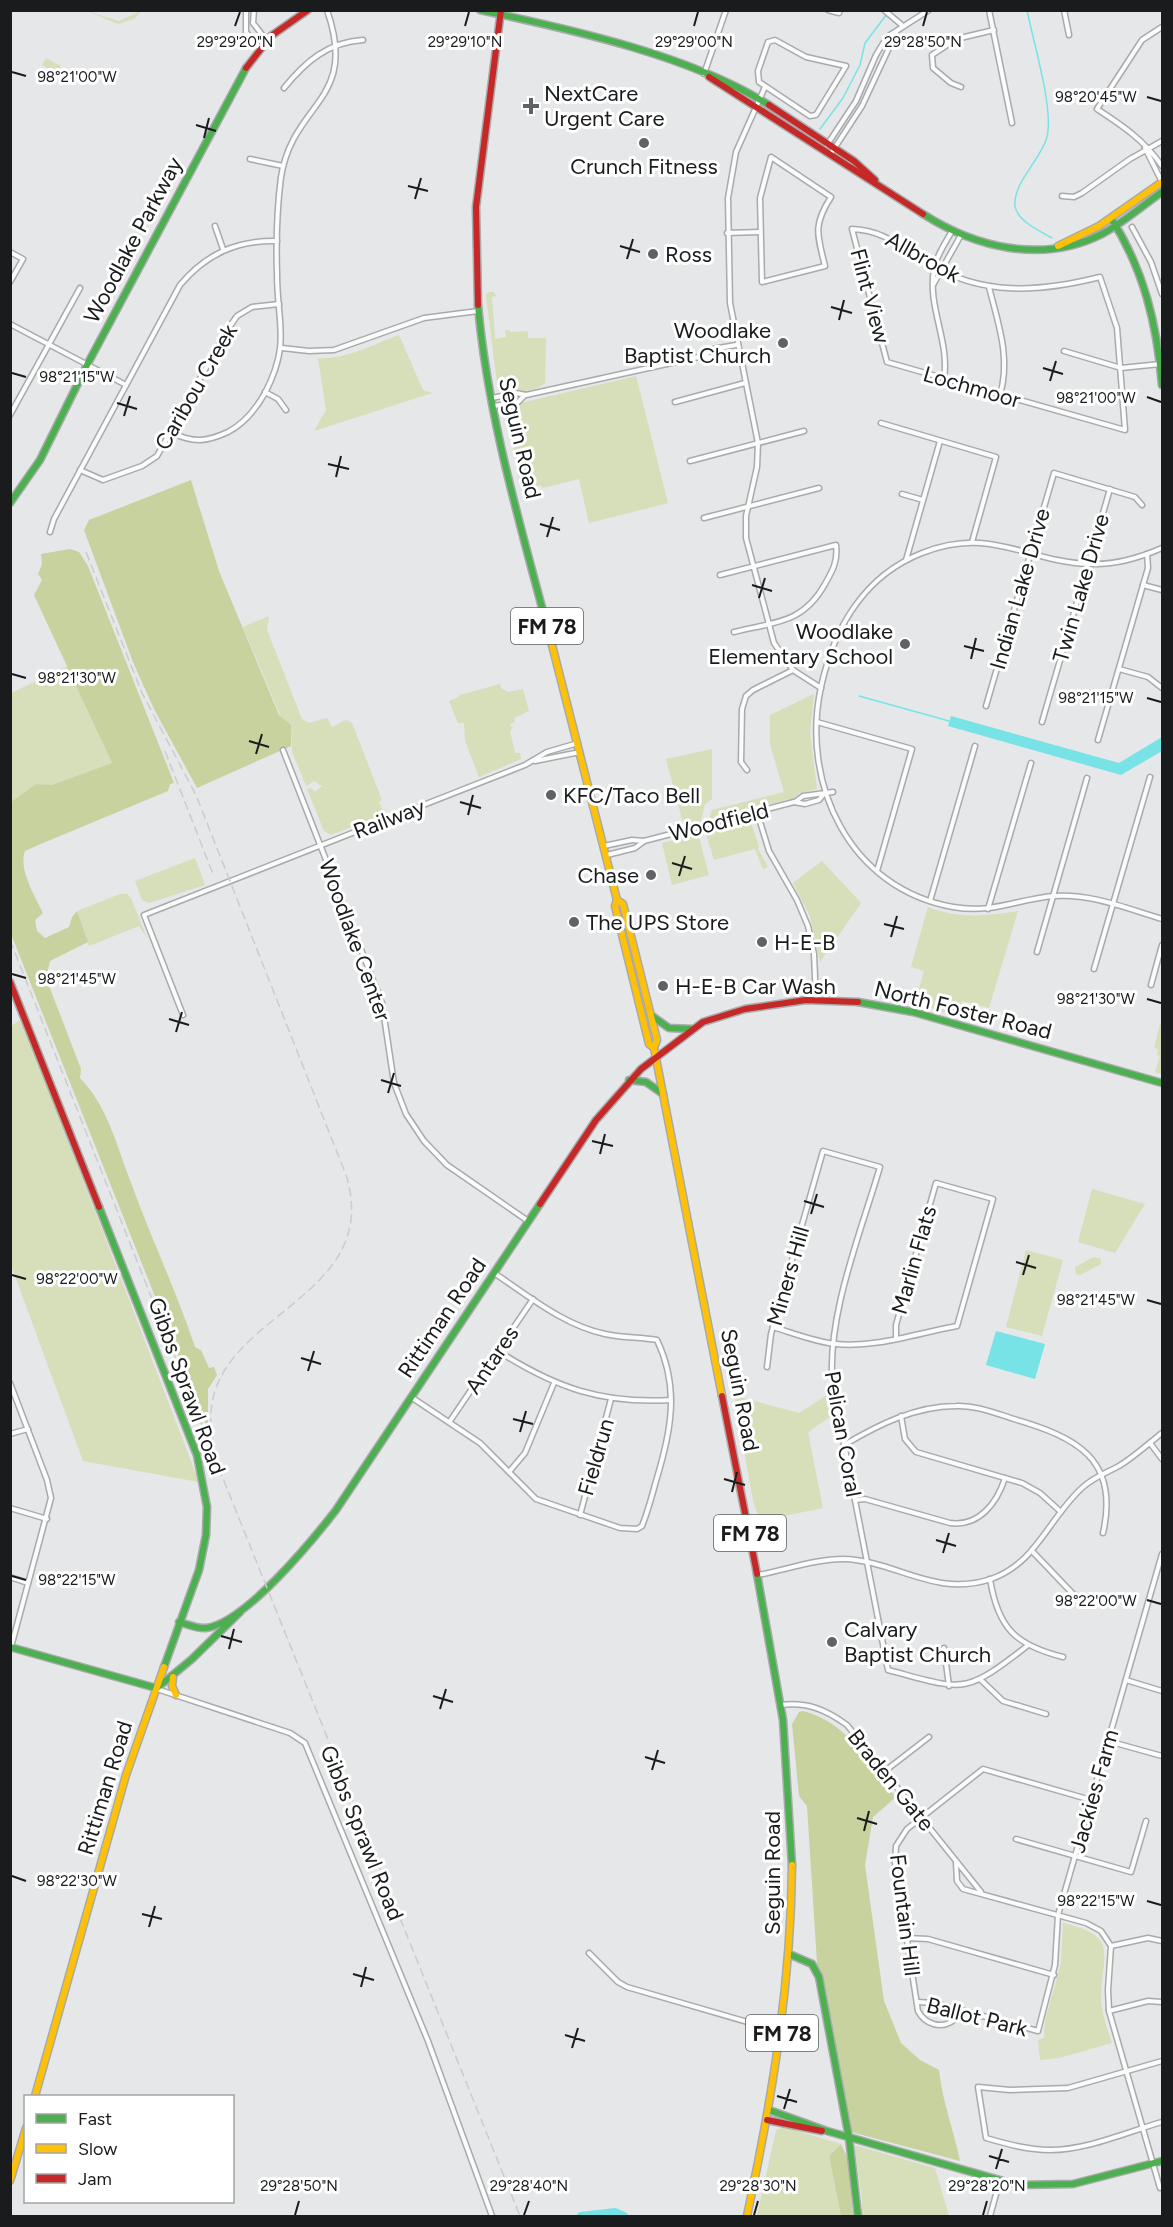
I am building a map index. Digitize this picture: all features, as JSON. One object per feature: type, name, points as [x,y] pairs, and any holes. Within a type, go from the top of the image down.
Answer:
[{"type":"main road","name":"Woodlake Parkway","points":[[10,503],[40,460],[87,365],[243,73],[267,41],[308,10]]},
{"type":"main road","points":[[480,10],[501,12],[632,47],[721,80],[760,100],[828,144],[868,172],[876,182]]},
{"type":"main road","name":"Seguin Road","points":[[501,12],[478,172],[475,235],[479,311],[493,406],[607,855],[617,900],[615,906],[649,1044],[655,1052]]},
{"type":"main road","points":[[706,76],[952,231],[981,243],[1030,250],[1071,246],[1116,225],[1162,192]]},
{"type":"main road","points":[[1057,246],[1111,218],[1162,182]]},
{"type":"main road","points":[[1111,218],[1145,280],[1154,310],[1162,364],[1162,385]]},
{"type":"main road","name":"Seguin Road","points":[[617,900],[623,904],[657,1040],[655,1052],[758,1575],[781,1705],[791,1831],[789,1954],[782,2032],[767,2121],[747,2217]]},
{"type":"main road","name":"Gibbs Sprawl Road","points":[[10,982],[177,1400],[202,1473],[207,1507],[204,1546],[199,1570],[156,1689]]},
{"type":"main road","name":"North Foster Road","points":[[655,1052],[692,1029],[724,1015],[745,1009],[816,999],[881,1004],[1162,1083]]},
{"type":"main road","points":[[650,1013],[664,1027],[692,1029]]},
{"type":"main road","name":"Rittiman Road","points":[[36,2095],[126,1774],[156,1689],[220,1633],[254,1597],[307,1548],[349,1492],[596,1120],[655,1052]]},
{"type":"main road","points":[[629,1080],[649,1083],[664,1095]]},
{"type":"main road","name":"Rittiman Road","points":[[179,1622],[200,1628],[215,1626],[254,1597]]},
{"type":"main road","points":[[11,1648],[156,1689]]},
{"type":"main road","points":[[173,1676],[172,1686],[176,1695]]},
{"type":"main road","name":"Seguin Road","points":[[789,1954],[812,1965],[819,1977],[849,2138],[858,2217]]},
{"type":"main road","points":[[769,2110],[849,2138],[1017,2185],[1059,2187],[1162,2161]]},
{"type":"main road","points":[[767,2121],[827,2131]]},
{"type":"main road","points":[[10,2181],[24,2135]]},
{"type":"street","points":[[246,10],[244,19],[246,32],[261,48]]},
{"type":"street","points":[[254,10],[252,19],[257,31],[267,41]]},
{"type":"street","points":[[172,433],[195,442],[216,437],[244,422],[275,374],[282,348],[277,242],[283,166],[294,137],[326,94],[333,79],[337,45],[327,10]]},
{"type":"street","points":[[706,76],[726,10]]},
{"type":"street","points":[[828,10],[840,12]]},
{"type":"street","points":[[830,155],[869,93],[896,33],[929,10]]},
{"type":"street","points":[[989,10],[1012,123]]},
{"type":"street","points":[[1064,10],[1070,35]]},
{"type":"street","points":[[884,11],[903,26]]},
{"type":"street","points":[[244,19],[252,19]]},
{"type":"street","points":[[1162,27],[1142,40],[1097,109],[1133,133],[1145,144],[1162,182]]},
{"type":"street","points":[[961,87],[940,75],[930,62],[937,50],[956,39],[994,30]]},
{"type":"street","points":[[823,150],[856,101],[882,45],[887,37],[896,33]]},
{"type":"street","points":[[284,88],[306,63],[337,45],[363,40]]},
{"type":"street","points":[[772,40],[806,57],[846,66],[838,84],[813,117],[767,89],[759,82],[757,76],[768,42],[772,40]]},
{"type":"street","points":[[767,89],[741,138],[731,171],[727,233],[728,280],[736,345],[758,443],[757,467],[748,508],[746,538],[768,624],[778,651],[793,670],[821,688]]},
{"type":"street","points":[[1062,196],[1074,197],[1082,194],[1162,141]]},
{"type":"street","points":[[1147,149],[1162,165],[1154,167]]},
{"type":"street","points":[[771,157],[831,197],[817,222],[816,232],[825,266],[762,282],[759,232],[760,198],[771,157]]},
{"type":"street","points":[[250,159],[283,166]]},
{"type":"street","points":[[215,226],[223,249]]},
{"type":"street","points":[[1132,227],[1151,262],[1162,294]]},
{"type":"street","name":"Allbrook","points":[[852,229],[880,233],[942,272],[988,286],[1042,290],[1100,277],[1117,328],[1121,368]]},
{"type":"street","name":"Flint View","points":[[852,229],[887,362]]},
{"type":"street","points":[[944,379],[946,357],[933,303],[933,285],[934,267],[952,231]]},
{"type":"street","points":[[727,233],[759,232]]},
{"type":"street","points":[[933,285],[961,235]]},
{"type":"street","points":[[50,532],[54,519],[180,285],[199,265],[223,249],[251,242],[277,242]]},
{"type":"street","points":[[10,252],[23,259],[10,282]]},
{"type":"street","points":[[988,286],[1004,349],[1005,369],[1000,395]]},
{"type":"street","points":[[10,415],[80,288]]},
{"type":"street","name":"Caribou Creek","points":[[80,470],[103,480],[142,466],[157,456],[172,433],[232,321],[252,307],[279,304]]},
{"type":"street","points":[[282,348],[309,351],[334,350],[424,318],[479,311]]},
{"type":"street","points":[[10,324],[126,385]]},
{"type":"street","points":[[492,398],[516,393],[526,395],[703,356],[713,349],[736,345]]},
{"type":"street","points":[[1064,351],[1121,368],[1162,364]]},
{"type":"street","points":[[703,356],[714,358],[738,353]]},
{"type":"street","name":"Lochmoor","points":[[887,362],[1125,430],[1121,368]]},
{"type":"street","points":[[675,402],[745,383]]},
{"type":"street","points":[[265,392],[278,399],[286,410]]},
{"type":"street","points":[[493,406],[518,402],[526,395]]},
{"type":"street","points":[[881,423],[996,457],[972,542]]},
{"type":"street","points":[[690,461],[804,431]]},
{"type":"street","points":[[906,560],[940,441]]},
{"type":"street","name":"Indian Lake Drive","points":[[986,706],[1054,473],[1110,489]]},
{"type":"street","points":[[704,518],[819,488]]},
{"type":"street","points":[[1110,489],[1135,497],[1142,505]]},
{"type":"street","name":"Twin Lake Drive","points":[[1042,722],[1110,489]]},
{"type":"street","points":[[902,494],[922,500]]},
{"type":"street","points":[[1162,548],[1123,561],[1088,564],[1005,545],[972,542],[941,547],[906,560],[872,585],[851,609],[836,637],[821,688],[817,722],[818,758],[824,794],[843,835],[853,849],[898,887],[930,901],[955,907],[988,909],[1053,896],[1077,896],[1162,919]]},
{"type":"street","points":[[720,575],[836,545],[836,565],[813,603],[798,615],[734,632]]},
{"type":"street","points":[[1098,740],[1148,568],[1147,554]]},
{"type":"street","points":[[1143,585],[1162,590]]},
{"type":"street","points":[[1119,669],[1148,677],[1162,688]]},
{"type":"street","points":[[747,770],[741,762],[743,702],[753,690],[793,670]]},
{"type":"street","points":[[817,722],[912,749],[877,871]]},
{"type":"street","name":"Railway","points":[[534,762],[547,752],[578,743]]},
{"type":"street","points":[[930,901],[975,746]]},
{"type":"street","name":"Woodlake Center","points":[[283,750],[382,1004],[394,1083],[406,1114],[424,1141],[446,1164],[528,1221]]},
{"type":"street","name":"Railway","points":[[183,1015],[144,915],[534,762],[580,752]]},
{"type":"street","points":[[988,909],[1031,762]]},
{"type":"street","points":[[1094,969],[1150,777]]},
{"type":"street","points":[[1037,952],[1087,778]]},
{"type":"street","name":"Woodfield","points":[[604,846],[632,840],[644,841],[794,802],[803,796],[817,792],[824,794],[819,800],[805,804],[794,802]]},
{"type":"street","points":[[824,794],[833,792]]},
{"type":"street","points":[[757,812],[769,851],[797,900],[808,926],[814,954],[816,999]]},
{"type":"street","name":"Woodfield","points":[[607,855],[634,848],[644,841]]},
{"type":"street","points":[[1151,985],[1162,945]]},
{"type":"street","name":"Pelican Coral","points":[[824,1151],[880,1167],[831,1343],[832,1387],[888,1670],[949,1686]]},
{"type":"street","name":"Miners Hill","points":[[767,1367],[772,1327],[824,1151]]},
{"type":"street","name":"Marlin Flats","points":[[936,1184],[993,1199],[957,1326],[896,1337],[896,1325],[936,1184]]},
{"type":"street","points":[[411,1397],[480,1443],[536,1499],[620,1528],[640,1528],[644,1522],[670,1435],[671,1400],[665,1363],[657,1340],[624,1338],[580,1327],[563,1319],[494,1273]]},
{"type":"street","name":"Antares","points":[[450,1421],[533,1299]]},
{"type":"street","points":[[772,1327],[831,1343],[864,1344],[896,1337]]},
{"type":"street","points":[[498,1351],[554,1383],[611,1399],[671,1400]]},
{"type":"street","points":[[10,1383],[49,1484],[51,1503],[11,1648]]},
{"type":"street","points":[[509,1472],[525,1453],[554,1383]]},
{"type":"street","name":"Fieldrun","points":[[580,1515],[611,1399]]},
{"type":"street","points":[[844,1445],[880,1424],[901,1416],[951,1406],[969,1406],[1047,1428],[1064,1435],[1082,1449],[1100,1475],[1107,1505],[1102,1533]]},
{"type":"street","points":[[901,1416],[905,1439],[916,1452],[1029,1486],[1061,1512]]},
{"type":"street","points":[[10,1434],[28,1429]]},
{"type":"street","points":[[758,1575],[835,1560],[866,1563],[943,1584],[968,1584],[990,1579],[1012,1569],[1033,1552],[1078,1491],[1100,1475],[1118,1466],[1162,1433]]},
{"type":"street","points":[[1150,1443],[1162,1459]]},
{"type":"street","points":[[855,1500],[865,1498],[950,1523],[965,1524],[982,1515],[1005,1478]]},
{"type":"street","points":[[10,1508],[47,1519]]},
{"type":"street","points":[[1033,1552],[1073,1594],[1080,1598]]},
{"type":"street","name":"Jackies Farm","points":[[1038,2031],[1053,1975],[1058,1915],[1162,1554]]},
{"type":"street","points":[[10,1578],[28,1583]]},
{"type":"street","points":[[990,1579],[1001,1619],[1027,1646],[1063,1658]]},
{"type":"street","points":[[944,1648],[949,1686],[981,1680],[1027,1646]]},
{"type":"street","points":[[981,1680],[1003,1701],[1046,1714]]},
{"type":"street","points":[[1126,1680],[1162,1691]]},
{"type":"street","name":"Gibbs Sprawl Road","points":[[156,1689],[290,1733],[305,1743],[428,2041],[492,2217]]},
{"type":"street","name":"Braden Gate","points":[[781,1705],[808,1704],[838,1718],[855,1733],[981,1892]]},
{"type":"street","points":[[885,1771],[929,1737]]},
{"type":"street","points":[[1108,1741],[1162,1756]]},
{"type":"street","name":"Fountain Hill","points":[[957,2009],[954,2020],[948,2024],[939,2025],[926,2021],[918,2011],[894,1853],[902,1834],[983,1769],[1091,1800]]},
{"type":"street","points":[[1016,1839],[1131,1872],[1146,1821]]},
{"type":"street","name":"Braden Gate","points":[[956,1863],[959,1885],[963,1889],[981,1892],[1095,1926],[1107,1937],[1111,1946]]},
{"type":"street","points":[[907,1938],[928,1939],[1053,1975]]},
{"type":"street","points":[[1160,2188],[1109,2011],[1108,1990],[1111,1946],[1148,1938],[1162,1941]]},
{"type":"street","points":[[589,1953],[618,1982],[627,1987],[782,2032]]},
{"type":"street","points":[[1109,2011],[1148,2001],[1162,2002]]},
{"type":"street","name":"Ballot Park","points":[[917,2002],[957,2009],[1038,2031]]},
{"type":"street","points":[[1162,2061],[1068,2088],[1010,2090],[978,2087],[986,2138],[1021,2148],[1052,2150],[1071,2148],[1162,2122]]},
{"type":"street","points":[[990,2217],[1000,2180]]},
{"type":"green space","points":[[87,11],[119,21],[141,11],[134,19],[118,24]]},
{"type":"green space","points":[[46,58],[61,66],[57,73],[42,65]]},
{"type":"green space","points":[[488,292],[494,292],[496,296],[492,297],[495,339],[506,337],[505,330],[528,331],[528,338],[546,338],[545,383],[541,386],[522,391],[498,391],[486,296]]},
{"type":"green space","points":[[399,335],[423,390],[432,393],[314,431],[326,410],[318,358],[339,357]]},
{"type":"green space","points":[[636,376],[668,503],[589,523],[579,479],[543,488],[540,485],[533,487],[533,491],[524,493],[517,474],[520,471],[503,412],[508,406]]},
{"type":"green space","points":[[191,480],[219,571],[279,715],[291,725],[291,746],[197,788],[154,709],[133,662],[84,530],[89,520]]},
{"type":"green space","points":[[70,549],[79,552],[88,566],[174,783],[170,784],[168,791],[25,851],[24,866],[28,882],[43,913],[35,920],[37,931],[45,938],[69,927],[77,911],[88,942],[50,961],[46,978],[81,1069],[80,1078],[98,1101],[110,1126],[195,1347],[201,1350],[209,1368],[214,1367],[217,1375],[208,1389],[208,1430],[11,934],[11,802],[36,784],[52,785],[112,763],[34,595],[42,580],[38,574],[42,564],[41,554]]},
{"type":"green space","points":[[269,616],[267,630],[302,719],[309,723],[327,718],[332,727],[346,720],[352,723],[382,800],[379,802],[387,813],[331,835],[324,831],[307,789],[311,788],[315,792],[322,786],[314,781],[306,786],[292,752],[291,726],[280,715],[243,627]]},
{"type":"green space","points":[[68,666],[112,763],[52,785],[36,784],[11,802],[11,693]]},
{"type":"green space","points":[[500,684],[501,688],[508,692],[523,689],[529,711],[514,718],[515,721],[510,725],[513,728],[510,731],[515,753],[520,753],[521,759],[479,777],[465,741],[464,723],[458,723],[449,701],[460,695]]},
{"type":"green space","points":[[814,694],[810,732],[817,789],[800,793],[794,798],[709,819],[712,810],[784,792],[770,744],[770,715]]},
{"type":"green space","points":[[712,749],[712,799],[705,804],[701,821],[684,826],[666,759]]},
{"type":"green space","points":[[746,821],[751,823],[758,849],[768,867],[763,869],[755,849],[714,860],[706,834],[712,830]]},
{"type":"green space","points":[[698,834],[709,875],[672,885],[662,843]]},
{"type":"green space","points":[[195,858],[205,885],[149,903],[142,900],[135,881]]},
{"type":"green space","points":[[822,861],[861,903],[820,962],[810,916],[793,883]]},
{"type":"green space","points":[[120,894],[127,894],[131,898],[147,938],[139,926],[89,946],[77,911]]},
{"type":"green space","points":[[928,907],[961,915],[1018,911],[989,1008],[962,1001],[959,1017],[915,1003],[924,971],[911,967]]},
{"type":"green space","points":[[20,1020],[199,1482],[83,1461],[11,1265],[10,1027]]},
{"type":"green space","points":[[1160,1024],[1162,1025],[1162,1074],[1155,1072],[1160,1056],[1157,1055],[1158,1049],[1154,1048]]},
{"type":"green space","points":[[1092,1189],[1145,1204],[1115,1253],[1078,1242]]},
{"type":"green space","points":[[1026,1250],[1063,1260],[1042,1336],[1006,1327]]},
{"type":"green space","points":[[1094,1257],[1101,1259],[1101,1264],[1080,1275],[1076,1274],[1075,1267]]},
{"type":"green space","points":[[829,1394],[833,1415],[808,1432],[823,1508],[760,1521],[753,1501],[735,1399],[740,1397],[799,1413]]},
{"type":"green space","points":[[803,1711],[827,1721],[846,1735],[858,1748],[855,1751],[896,1797],[873,1817],[865,1865],[884,2001],[901,2043],[920,2060],[939,2070],[960,2161],[851,2132],[817,1963],[807,1806],[799,1796],[792,1724],[799,1712]]},
{"type":"green space","points":[[1063,1923],[1092,1933],[1100,1940],[1103,1947],[1101,2003],[1112,2043],[1059,2058],[1040,2060],[1038,2040],[1044,2038],[1045,2021],[1061,1963]]},
{"type":"green space","points":[[784,2127],[841,2144],[829,2156],[841,2216],[757,2216],[776,2130]]},
{"type":"green space","points":[[841,2144],[848,2159],[853,2216],[841,2216],[829,2156]]},
{"type":"green space","points":[[854,2145],[935,2168],[949,2216],[862,2216],[862,2199]]},
{"type":"water","points":[[951,716],[1119,763],[1162,737],[1162,751],[1121,775],[948,726]]},
{"type":"water","points":[[996,1331],[1045,1344],[1035,1379],[986,1365]]},
{"type":"waterway","points":[[820,129],[843,98],[860,65],[865,43],[890,10]]},
{"type":"waterway","points":[[1027,10],[1042,75],[1048,125],[1044,146],[1018,188],[1015,206],[1024,221],[1052,238]]},
{"type":"waterway","points":[[859,696],[949,721]]},
{"type":"waterway","points":[[581,2216],[615,2212],[624,2216]]},
{"type":"railway","points":[[86,552],[142,693],[196,795],[346,1175],[351,1219],[339,1255],[315,1284],[255,1336],[229,1364],[213,1397],[213,1439]]},
{"type":"railway","points":[[165,751],[213,874]]},
{"type":"railway","points":[[10,940],[228,1491],[520,2216]]},
{"type":"traffic: fast","points":[[480,10],[591,35],[667,58],[704,72],[769,105]]},
{"type":"traffic: fast","points":[[10,503],[40,460],[87,365],[246,68]]},
{"type":"traffic: fast","points":[[923,214],[965,236],[987,243],[1033,250],[1057,248],[1080,243],[1102,234],[1162,192]]},
{"type":"traffic: fast","points":[[1111,218],[1132,257],[1147,298],[1157,340],[1162,385]]},
{"type":"traffic: fast","points":[[478,305],[498,434],[552,645]]},
{"type":"traffic: fast","points":[[858,1002],[913,1012],[1162,1083]]},
{"type":"traffic: fast","points":[[652,1016],[669,1028],[692,1029]]},
{"type":"traffic: fast","points":[[629,1080],[646,1082],[663,1094]]},
{"type":"traffic: fast","points":[[179,1622],[203,1628],[222,1623],[258,1597],[295,1560],[336,1510],[540,1204]]},
{"type":"traffic: fast","points":[[99,1207],[197,1455],[207,1507],[206,1535],[199,1570],[164,1667]]},
{"type":"traffic: fast","points":[[757,1574],[783,1720],[792,1865]]},
{"type":"traffic: fast","points":[[157,1688],[192,1659],[240,1612]]},
{"type":"traffic: fast","points":[[10,1647],[156,1688]]},
{"type":"traffic: fast","points":[[789,1954],[812,1964],[819,1977],[849,2138],[858,2216]]},
{"type":"traffic: fast","points":[[769,2110],[827,2131],[1017,2185],[1073,2184],[1162,2161]]},
{"type":"traffic: slow","points":[[1058,246],[1099,226],[1162,182]]},
{"type":"traffic: slow","points":[[552,645],[617,900],[615,906],[649,1044],[654,1048]]},
{"type":"traffic: slow","points":[[617,900],[623,904],[657,1040],[654,1048],[722,1396]]},
{"type":"traffic: slow","points":[[35,2095],[126,1775],[164,1667]]},
{"type":"traffic: slow","points":[[173,1677],[172,1686],[176,1695]]},
{"type":"traffic: slow","points":[[747,2216],[772,2085],[784,1998],[792,1865]]},
{"type":"traffic: slow","points":[[10,2181],[24,2135]]},
{"type":"traffic: jam","points":[[246,68],[271,36],[308,10]]},
{"type":"traffic: jam","points":[[478,305],[476,207],[501,10]]},
{"type":"traffic: jam","points":[[709,77],[923,214]]},
{"type":"traffic: jam","points":[[769,105],[854,161],[875,180]]},
{"type":"traffic: jam","points":[[10,982],[99,1207]]},
{"type":"traffic: jam","points":[[540,1204],[596,1120],[641,1069],[703,1022],[745,1009],[806,1000],[858,1002]]},
{"type":"traffic: jam","points":[[722,1396],[757,1574]]},
{"type":"traffic: jam","points":[[767,2120],[822,2131]]},
{"type":"place","name":"NextCare Urgent Care","points":[[531,106]]},
{"type":"place","name":"Crunch Fitness","points":[[644,143]]},
{"type":"place","name":"Ross","points":[[653,254]]},
{"type":"place","name":"Woodlake Baptist Church","points":[[783,343]]},
{"type":"place","name":"Woodlake Elementary School","points":[[905,644]]},
{"type":"place","name":"KFC/Taco Bell","points":[[551,795]]},
{"type":"place","name":"Chase","points":[[651,875]]},
{"type":"place","name":"The UPS Store","points":[[574,922]]},
{"type":"place","name":"H-E-B","points":[[762,942]]},
{"type":"place","name":"H-E-B Car Wash","points":[[663,986]]},
{"type":"place","name":"Calvary Baptist Church","points":[[832,1642]]}]
